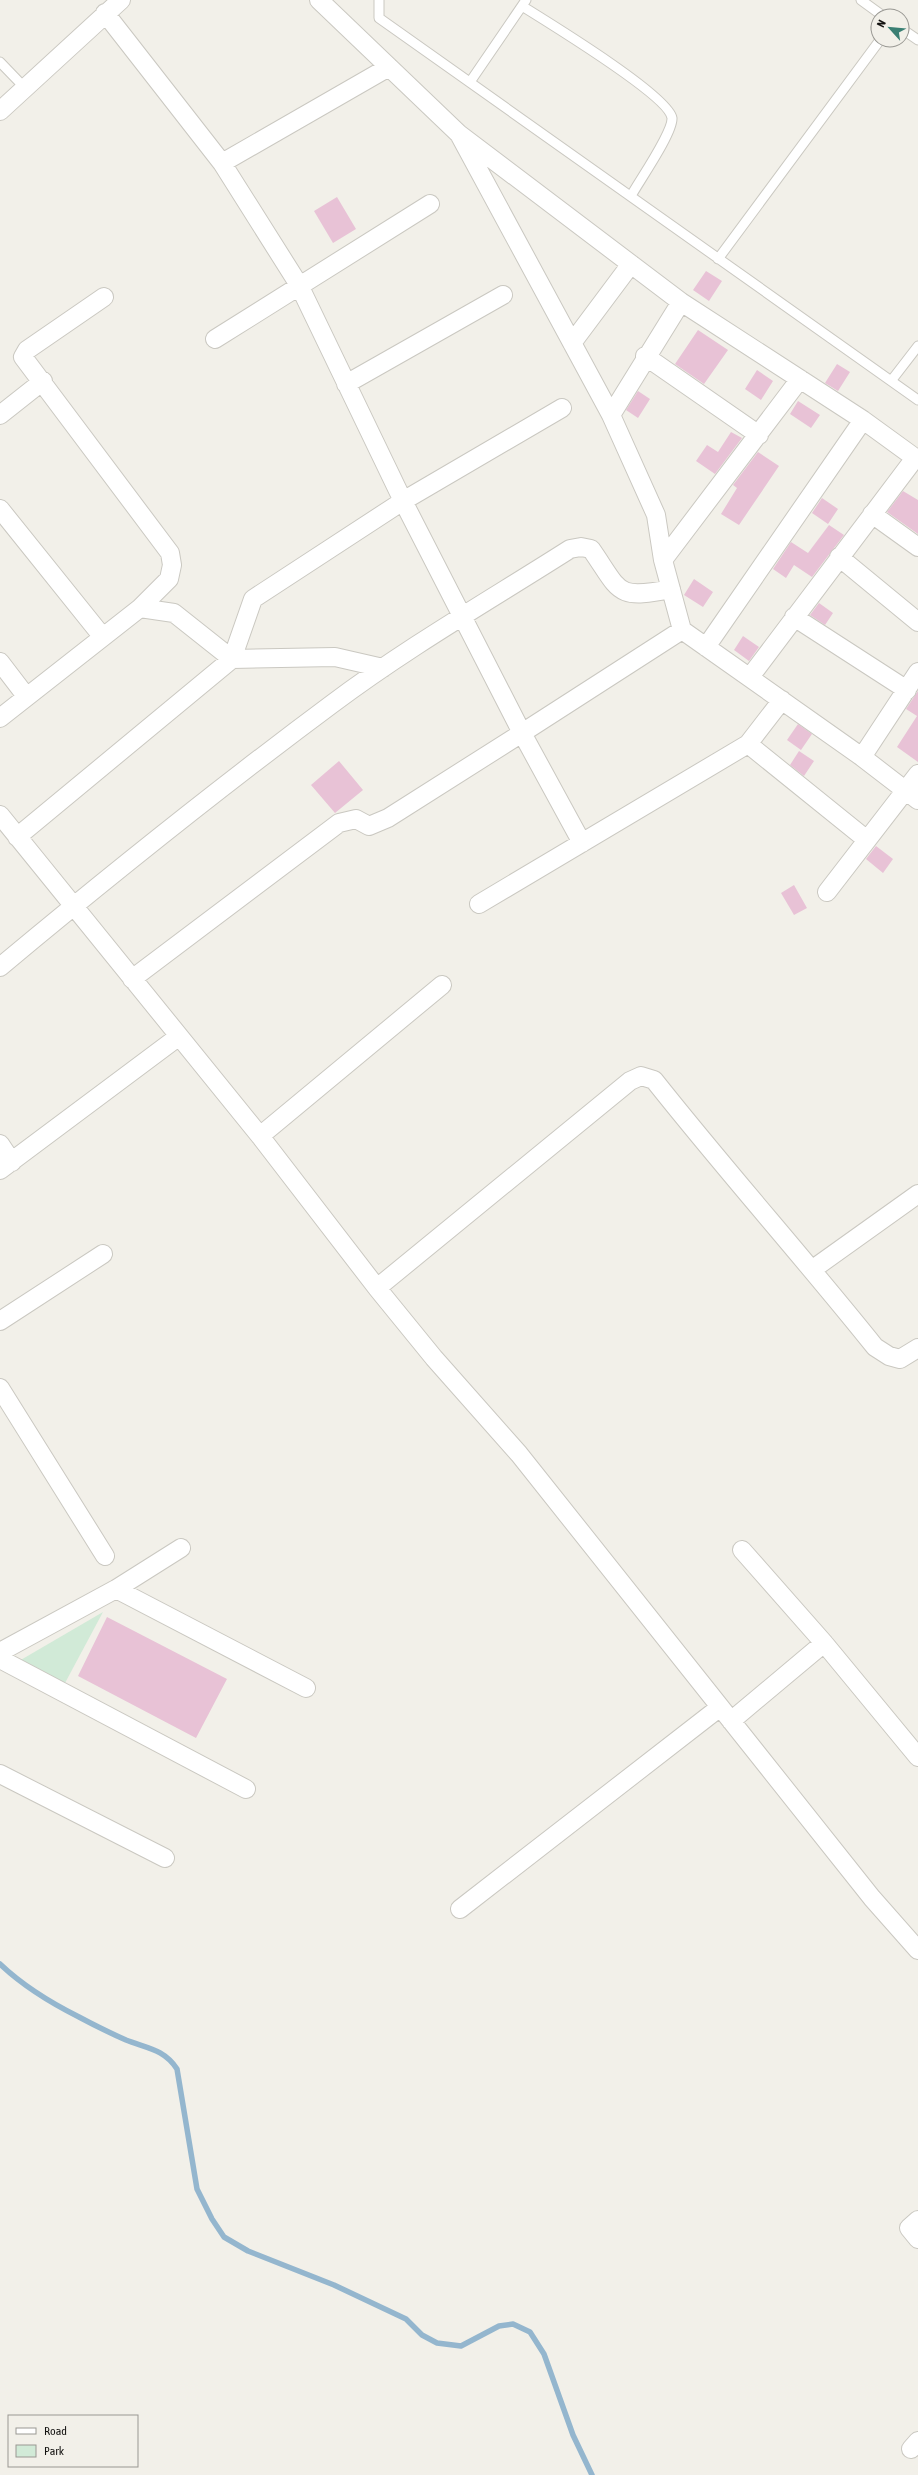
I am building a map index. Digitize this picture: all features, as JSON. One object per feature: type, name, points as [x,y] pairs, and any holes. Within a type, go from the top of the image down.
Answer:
[{"type":"street","points":[[0,111],[105,13],[121,0]]},
{"type":"street","points":[[319,0],[459,134],[681,302],[863,420],[917,459],[839,557],[750,677]]},
{"type":"street","points":[[105,13],[222,163],[299,285],[403,502],[464,616],[522,733],[582,843]]},
{"type":"street","points":[[222,163],[389,67]]},
{"type":"street","points":[[459,134],[611,415],[656,515],[663,560],[682,630],[862,756],[911,795]]},
{"type":"street","points":[[215,339],[430,204]]},
{"type":"street","points":[[572,343],[631,264]]},
{"type":"street","points":[[346,384],[503,295]]},
{"type":"street","points":[[0,718],[102,636],[140,608],[169,579],[172,565],[170,553],[43,381],[23,357],[24,353],[104,297]]},
{"type":"street","points":[[611,415],[645,356],[681,302]]},
{"type":"street","points":[[645,356],[759,435]]},
{"type":"street","points":[[663,560],[800,379]]},
{"type":"street","points":[[0,415],[43,381]]},
{"type":"street","points":[[17,837],[232,658],[252,599],[403,502],[562,408]]},
{"type":"street","points":[[706,647],[863,420]]},
{"type":"street","points":[[0,509],[102,636]]},
{"type":"street","points":[[872,514],[918,547]]},
{"type":"street","points":[[0,967],[73,906],[332,704],[383,668],[570,549],[581,547],[591,549],[612,582],[625,592],[639,595],[671,589]]},
{"type":"street","points":[[839,557],[918,622]]},
{"type":"street","points":[[140,608],[174,613],[232,658],[335,657],[383,668]]},
{"type":"street","points":[[794,617],[907,690]]},
{"type":"street","points":[[132,979],[339,823],[356,819],[369,826],[388,818],[682,630]]},
{"type":"street","points":[[0,662],[26,696]]},
{"type":"street","points":[[862,756],[918,672]]},
{"type":"street","points":[[479,904],[748,744],[782,700]]},
{"type":"street","points":[[748,744],[867,840]]},
{"type":"street","points":[[827,892],[867,840],[911,795],[918,774]]},
{"type":"street","points":[[0,815],[178,1037],[260,1136],[377,1288],[434,1358],[519,1454],[872,1898],[918,1950]]},
{"type":"street","points":[[260,1136],[442,985]]},
{"type":"street","points":[[0,1144],[6,1166],[178,1037]]},
{"type":"street","points":[[377,1288],[630,1081],[640,1076],[654,1080],[713,1154],[813,1269],[875,1347],[889,1356],[900,1359],[918,1348]]},
{"type":"street","points":[[813,1269],[918,1194]]},
{"type":"street","points":[[0,1321],[103,1254]]},
{"type":"street","points":[[0,1388],[105,1556]]},
{"type":"street","points":[[2,1649],[116,1589],[181,1548]]},
{"type":"street","points":[[742,1550],[824,1643],[918,1757]]},
{"type":"street","points":[[116,1589],[306,1688]]},
{"type":"street","points":[[460,1909],[824,1643]]},
{"type":"street","points":[[2,1649],[246,1789]]},
{"type":"street","points":[[0,1774],[165,1858]]},
{"type":"street","points":[[918,2220],[909,2228],[918,2239]]},
{"type":"lane","points":[[379,0],[379,18],[918,400]]},
{"type":"lane","points":[[861,0],[872,8]]},
{"type":"lane","points":[[470,82],[524,3],[648,90],[669,110],[672,119],[668,134],[631,196]]},
{"type":"lane","points":[[718,258],[874,48]]},
{"type":"lane","points":[[0,62],[24,88]]},
{"type":"lane","points":[[891,381],[918,346]]},
{"type":"green space","points":[[103,1612],[65,1683],[19,1661]]},
{"type":"building","points":[[337,197],[356,229],[333,243],[314,211]]},
{"type":"building","points":[[706,271],[722,281],[709,301],[693,290]]},
{"type":"building","points":[[698,330],[728,350],[704,384],[675,364]]},
{"type":"building","points":[[837,364],[850,372],[838,391],[825,383]]},
{"type":"building","points":[[757,370],[773,381],[761,400],[745,389]]},
{"type":"building","points":[[638,391],[650,399],[638,418],[626,410]]},
{"type":"building","points":[[798,401],[820,415],[811,428],[790,414]]},
{"type":"building","points":[[731,432],[742,438],[715,474],[696,461],[707,445],[718,452]]},
{"type":"building","points":[[758,452],[779,466],[739,525],[721,514],[737,488],[733,485]]},
{"type":"building","points":[[903,491],[918,500],[918,534],[887,512]]},
{"type":"building","points":[[822,498],[838,509],[828,524],[812,513]]},
{"type":"building","points":[[829,525],[844,535],[812,577],[794,565],[786,578],[773,569],[791,542],[808,553]]},
{"type":"building","points":[[694,579],[713,592],[703,607],[684,595]]},
{"type":"building","points":[[819,603],[833,613],[825,625],[810,615]]},
{"type":"building","points":[[743,636],[759,647],[749,661],[734,650]]},
{"type":"building","points":[[918,691],[918,762],[897,747],[917,716],[906,709]]},
{"type":"building","points":[[798,724],[812,734],[801,750],[787,740]]},
{"type":"building","points":[[799,751],[814,761],[804,776],[790,765]]},
{"type":"building","points":[[339,761],[363,790],[335,813],[311,785]]},
{"type":"building","points":[[876,846],[893,859],[883,873],[866,859]]},
{"type":"building","points":[[794,885],[807,908],[794,915],[781,893]]},
{"type":"building","points":[[107,1617],[227,1679],[196,1738],[78,1676]]},
{"type":"waterway","points":[[0,1964],[27,1986],[58,2006],[114,2035],[154,2050],[172,2062],[177,2069],[197,2189],[212,2219],[224,2237],[248,2251],[334,2285],[406,2319],[422,2335],[437,2343],[461,2346],[499,2326],[513,2324],[530,2332],[544,2354],[573,2435],[592,2475]]}]
